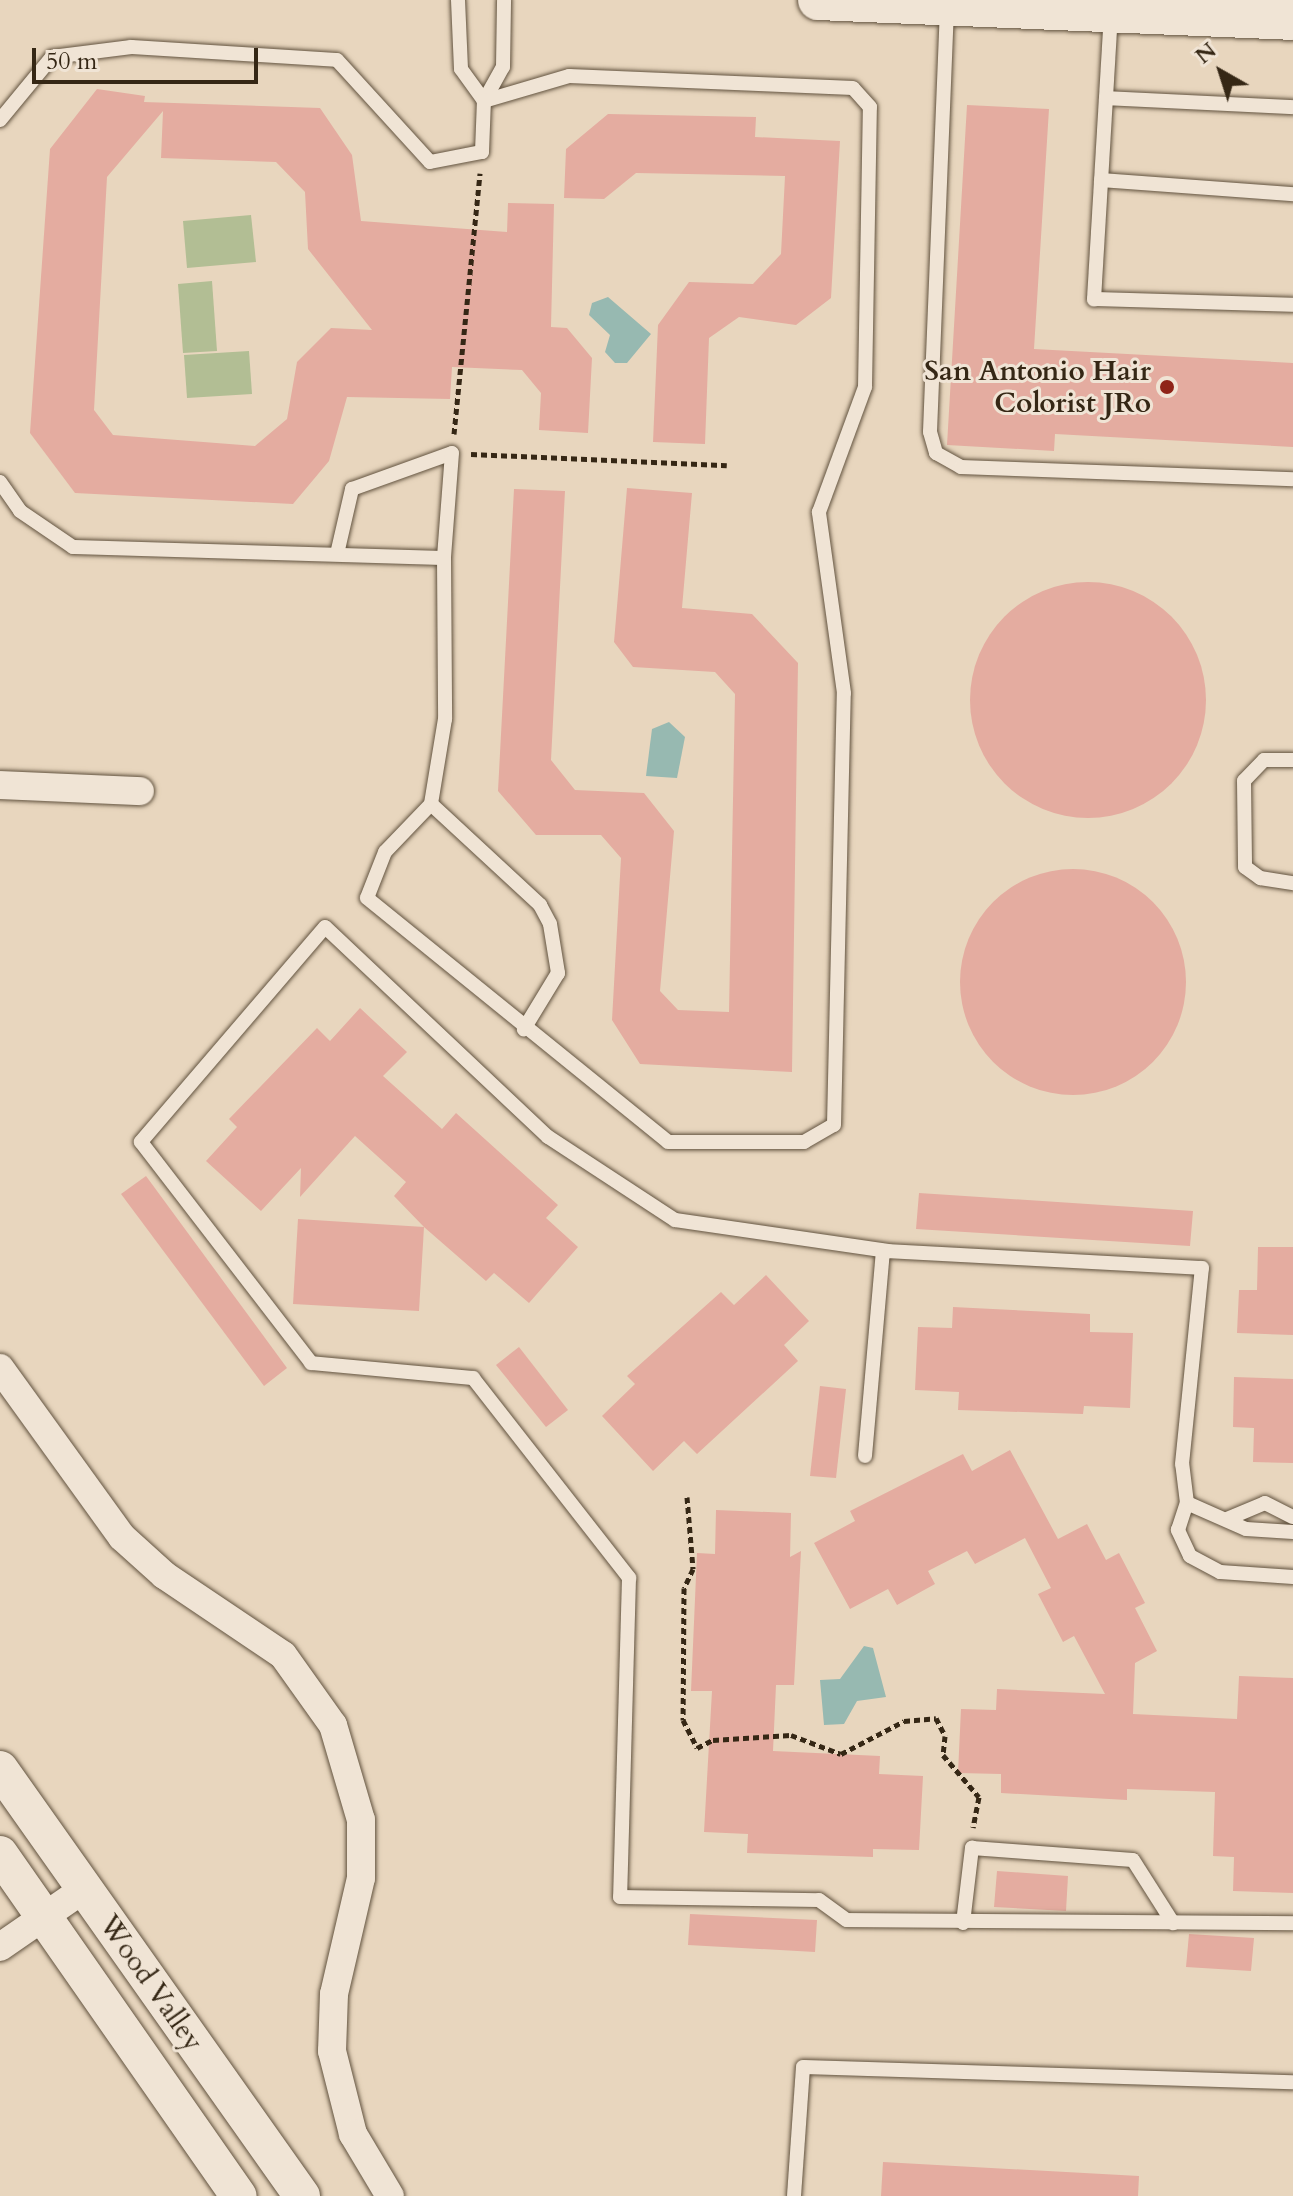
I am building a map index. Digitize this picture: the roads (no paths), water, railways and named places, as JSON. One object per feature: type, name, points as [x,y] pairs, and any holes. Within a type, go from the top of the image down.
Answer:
[{"type":"main road","points":[[818,0],[1293,20]]},
{"type":"street","points":[[0,785],[140,791]]},
{"type":"street","points":[[0,1368],[122,1537],[164,1575],[283,1655],[333,1725],[349,1764],[361,1835],[361,1878],[334,1994],[332,2051],[353,2134],[390,2196]]},
{"type":"street","name":"Wood Valley","points":[[0,1769],[302,2196]]},
{"type":"street","name":"Wood Valley","points":[[0,1854],[239,2196]]},
{"type":"street","points":[[0,1947],[84,1889]]},
{"type":"lane","points":[[458,0],[461,69],[484,101]]},
{"type":"lane","points":[[0,120],[52,57],[131,47],[337,60],[430,162],[482,152],[484,101],[503,67],[504,0]]},
{"type":"lane","points":[[947,6],[930,432],[936,453],[961,467],[1293,479]]},
{"type":"lane","points":[[1111,13],[1094,299],[1293,305]]},
{"type":"lane","points":[[337,554],[352,489],[452,453],[444,558],[445,719],[431,804],[385,852],[367,898],[524,1029],[668,1142],[804,1142],[834,1125],[844,693],[819,512],[865,387],[870,107],[853,88],[569,76],[484,101]]},
{"type":"lane","points":[[1106,98],[1293,107]]},
{"type":"lane","points":[[1101,180],[1293,194]]},
{"type":"lane","points":[[0,482],[20,511],[73,547],[444,558]]},
{"type":"lane","points":[[1293,760],[1264,760],[1244,781],[1245,867],[1260,878],[1293,883]]},
{"type":"lane","points":[[431,804],[540,905],[550,924],[558,973],[524,1029]]},
{"type":"lane","points":[[1293,1577],[1220,1572],[1190,1556],[1178,1530],[1187,1503],[1182,1464],[1202,1268],[883,1251],[675,1220],[548,1137],[325,927],[141,1142],[311,1363],[473,1378],[629,1578],[620,1897],[819,1900],[847,1920],[1293,1923]]},
{"type":"lane","points":[[865,1456],[883,1251]]},
{"type":"lane","points":[[1187,1503],[1246,1529],[1293,1532]]},
{"type":"lane","points":[[1227,1519],[1265,1503],[1293,1517]]},
{"type":"lane","points":[[963,1923],[972,1848],[1133,1860],[1173,1923]]},
{"type":"lane","points":[[794,2196],[803,2067],[1293,2082]]},
{"type":"water","points":[[608,297],[651,334],[627,363],[615,363],[605,352],[610,335],[589,315],[592,303]]},
{"type":"water","points":[[669,722],[685,737],[677,778],[646,776],[652,729]]},
{"type":"water","points":[[864,1646],[873,1648],[886,1697],[857,1701],[844,1724],[824,1725],[820,1680],[840,1679]]},
{"type":"place","name":"San Antonio Hair Colorist JRo","points":[[1167,387]]}]
